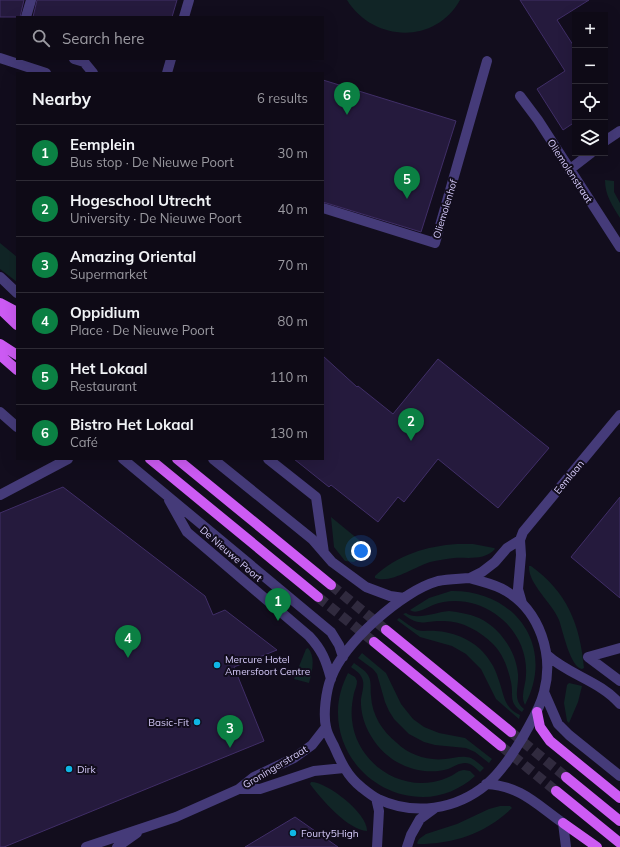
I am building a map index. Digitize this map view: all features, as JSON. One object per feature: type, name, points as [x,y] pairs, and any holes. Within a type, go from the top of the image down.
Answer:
[{"type":"main road","points":[[0,303],[16,311]]},
{"type":"main road","points":[[0,309],[16,324]]},
{"type":"main road","points":[[0,344],[16,353]]},
{"type":"main road","points":[[0,355],[16,369]]},
{"type":"main road","name":"De Nieuwe Poort","points":[[151,460],[318,597]]},
{"type":"main road","points":[[177,460],[330,585]]},
{"type":"main road","points":[[386,630],[511,732]]},
{"type":"main road","points":[[374,642],[501,746]]},
{"type":"main road","points":[[537,712],[540,727],[550,741],[620,798]]},
{"type":"main road","points":[[566,777],[620,821]]},
{"type":"main road","points":[[556,791],[620,843]]},
{"type":"main road","points":[[563,823],[597,847]]},
{"type":"street","points":[[26,16],[31,0]]},
{"type":"street","points":[[184,16],[189,0]]},
{"type":"street","points":[[0,58],[43,72]]},
{"type":"street","points":[[77,60],[84,62],[92,72]]},
{"type":"street","points":[[167,72],[171,60]]},
{"type":"street","name":"Oliemolenhof","points":[[324,208],[436,242],[487,61]]},
{"type":"street","name":"Oliemolenstraat","points":[[520,96],[538,120],[620,247]]},
{"type":"street","points":[[608,139],[620,131]]},
{"type":"street","points":[[569,170],[587,156]]},
{"type":"street","points":[[0,277],[16,292]]},
{"type":"street","points":[[0,412],[16,426]]},
{"type":"street","name":"Eemlaan","points":[[470,578],[482,572],[495,562],[507,548],[520,540],[523,532],[532,520],[620,415]]},
{"type":"street","name":"De Nieuwe Poort","points":[[124,460],[331,632],[339,645],[343,657]]},
{"type":"street","points":[[215,460],[312,539],[332,562],[366,587],[390,596],[404,598]]},
{"type":"street","points":[[269,460],[316,497],[324,553]]},
{"type":"street","points":[[0,495],[56,461]]},
{"type":"street","name":"De Nieuwe Poort","points":[[166,494],[187,532],[309,636],[319,647],[327,662],[330,679]]},
{"type":"street","points":[[520,540],[521,555],[518,589],[522,603]]},
{"type":"street","name":"De Nieuwe Poort","points":[[470,578],[488,583],[506,591],[522,603],[538,628],[544,642],[547,655],[548,673],[544,692],[537,712],[514,752],[486,784],[468,797],[452,804],[435,808],[411,808],[392,805],[376,798],[356,784],[344,768],[326,727],[326,697],[330,679],[343,657],[370,626],[404,598],[438,581],[470,578]]},
{"type":"street","points":[[620,648],[588,657],[620,681]]},
{"type":"street","points":[[547,655],[557,664],[572,673],[588,679],[620,704]]},
{"type":"street","points":[[544,692],[558,724],[569,735],[620,776]]},
{"type":"street","name":"Groningerstraat","points":[[86,847],[185,813],[239,789],[254,777],[294,758],[312,745],[326,727]]},
{"type":"street","name":"Groningerstraat","points":[[239,789],[260,789],[314,771],[344,768]]},
{"type":"street","points":[[486,784],[500,785],[522,793],[563,823],[566,847]]},
{"type":"street","points":[[376,798],[379,811],[377,847]]},
{"type":"street","points":[[407,847],[411,835],[420,819],[435,808]]},
{"type":"street","name":"Groningerstraat","points":[[117,847],[145,828]]},
{"type":"green space","points":[[347,0],[460,0],[449,15],[435,25],[420,31],[404,33],[388,30],[372,24],[358,14]]},
{"type":"green space","points":[[605,180],[614,181],[614,192],[620,203],[620,218],[608,195]]},
{"type":"green space","points":[[0,243],[16,256],[16,281],[0,269]]},
{"type":"green space","points":[[331,517],[370,549],[354,562],[345,561],[334,547]]},
{"type":"green space","points":[[457,544],[473,544],[495,549],[491,553],[481,557],[454,558],[430,562],[395,577],[388,579],[375,578],[375,576],[393,562],[403,557],[424,549]]},
{"type":"green space","points":[[529,566],[543,576],[554,587],[570,610],[579,637],[584,668],[582,669],[578,667],[574,662],[559,620],[532,580]]},
{"type":"green space","points":[[451,591],[474,593],[494,600],[511,611],[524,626],[532,643],[536,662],[533,683],[525,705],[523,698],[526,679],[526,663],[519,641],[505,622],[486,609],[475,604],[459,601],[438,603],[418,611],[410,610],[429,598]]},
{"type":"green space","points":[[449,611],[472,615],[487,622],[506,641],[517,665],[517,697],[520,705],[524,709],[522,712],[513,702],[511,682],[505,662],[500,652],[488,639],[477,631],[451,621],[419,622],[414,621],[403,614],[406,613],[421,616]]},
{"type":"green space","points":[[399,618],[417,630],[454,634],[480,649],[495,670],[507,704],[514,712],[520,715],[519,719],[496,699],[481,669],[466,654],[452,646],[420,637],[397,620]]},
{"type":"green space","points":[[308,648],[313,660],[309,683],[294,679],[306,649]]},
{"type":"green space","points":[[362,653],[386,673],[401,704],[413,719],[424,727],[439,733],[465,738],[492,759],[489,763],[475,752],[466,748],[435,745],[424,742],[409,734],[394,719],[389,711],[377,674],[373,669],[358,658]]},
{"type":"green space","points":[[354,663],[369,677],[373,710],[382,728],[402,747],[413,754],[432,759],[469,757],[484,768],[480,772],[475,767],[465,763],[440,771],[424,771],[416,770],[393,760],[371,737],[368,730],[362,715],[361,707],[363,680],[359,673],[351,667]]},
{"type":"green space","points":[[348,673],[355,677],[357,681],[353,696],[352,710],[352,720],[355,734],[361,748],[369,759],[380,769],[405,781],[419,783],[440,780],[462,770],[470,771],[475,776],[464,785],[444,794],[423,797],[406,795],[390,790],[375,782],[362,772],[352,759],[344,744],[339,728],[339,701],[342,687]]},
{"type":"green space","points":[[569,683],[582,686],[578,702],[569,723],[567,721],[564,703],[567,685]]},
{"type":"green space","points":[[311,782],[327,787],[346,800],[361,816],[366,824],[367,831],[352,825],[336,813],[310,784]]},
{"type":"green space","points":[[500,806],[510,806],[512,808],[491,824],[469,835],[444,842],[417,843],[419,839],[426,834],[457,824],[489,809]]},
{"type":"building","points":[[0,0],[24,0],[20,16],[0,17]]},
{"type":"building","points":[[37,0],[177,0],[172,16],[33,16]]},
{"type":"building","points":[[520,0],[589,0],[557,20],[572,43],[572,124],[563,130],[537,89],[565,71]]},
{"type":"building","points":[[324,80],[456,121],[421,232],[324,202]]},
{"type":"building","points":[[324,357],[357,387],[358,386],[393,414],[438,359],[549,448],[498,508],[438,459],[404,502],[398,497],[378,522],[331,485],[329,487],[295,460],[324,460]]},
{"type":"building","points":[[63,487],[205,596],[213,615],[225,610],[277,650],[234,667],[264,741],[4,847],[0,847],[0,513]]},
{"type":"building","points":[[620,497],[620,598],[571,557]]},
{"type":"building","name":"Fourty5High","points":[[295,817],[338,847],[245,847]]},
{"type":"tunnel","points":[[331,585],[386,630]]},
{"type":"tunnel","points":[[318,597],[374,642]]},
{"type":"tunnel","points":[[511,732],[566,777]]},
{"type":"tunnel","points":[[501,746],[556,791]]},
{"type":"place","name":"Bistro Het Lokaal","points":[[347,115]]},
{"type":"place","name":"Het Lokaal","points":[[407,199]]},
{"type":"place","name":"Hogeschool Utrecht","points":[[411,441]]},
{"type":"place","name":"Eemplein","points":[[278,621]]},
{"type":"place","name":"Oppidium","points":[[128,658]]},
{"type":"place","name":"Mercure Hotel Amersfoort Centre","points":[[217,665]]},
{"type":"place","name":"Basic-Fit","points":[[197,722]]},
{"type":"place","name":"Amazing Oriental","points":[[230,748]]},
{"type":"place","name":"Dirk","points":[[69,769]]},
{"type":"place","name":"Fourty5High","points":[[293,833]]}]
